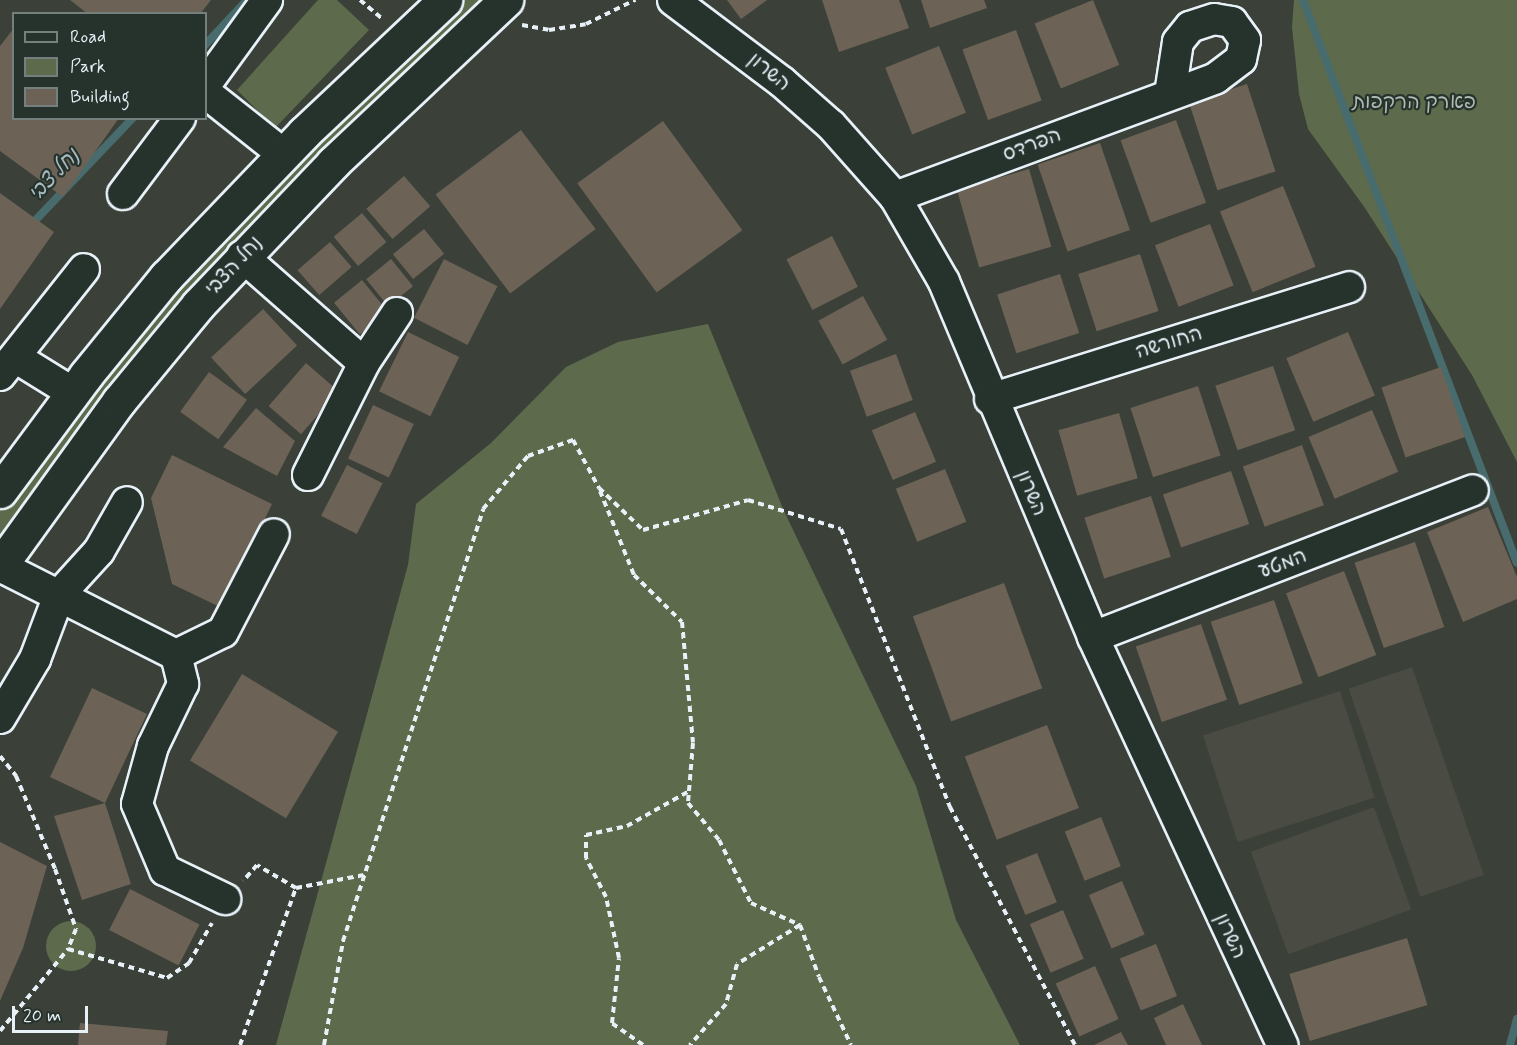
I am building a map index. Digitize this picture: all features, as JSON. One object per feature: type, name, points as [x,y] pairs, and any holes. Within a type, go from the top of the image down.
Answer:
[{"type":"street","points":[[207,83],[267,0]]},
{"type":"street","points":[[0,491],[73,393],[166,277],[283,154],[445,0]]},
{"type":"street","name":"השרון","points":[[680,3],[782,82],[831,126],[895,197],[944,282],[990,399],[1093,637],[1282,1045]]},
{"type":"street","name":"נחל הצבי","points":[[0,566],[119,401],[242,256],[367,130],[500,6]]},
{"type":"street","name":"הפרדס","points":[[895,197],[1170,93]]},
{"type":"street","points":[[207,94],[283,154]]},
{"type":"street","points":[[123,194],[178,120]]},
{"type":"street","points":[[242,256],[364,363]]},
{"type":"street","points":[[73,393],[7,366],[84,269]]},
{"type":"street","name":"החורשה","points":[[990,399],[1349,286]]},
{"type":"street","points":[[308,475],[364,363],[398,313]]},
{"type":"street","name":"המטע","points":[[1093,637],[1473,490]]},
{"type":"street","points":[[0,718],[35,659],[59,595],[99,552],[127,502]]},
{"type":"street","points":[[176,655],[223,632],[274,534]]},
{"type":"street","points":[[0,566],[176,655],[183,684],[153,746],[137,804],[165,870],[225,899]]},
{"type":"path","points":[[500,6],[525,27],[549,30],[586,24],[635,0]]},
{"type":"path","points":[[324,1045],[343,941],[483,509],[528,456],[573,440],[599,488],[634,575],[682,622],[693,743],[688,803],[719,840],[751,903],[800,925],[851,1045]]},
{"type":"path","points":[[599,488],[643,530],[748,500],[841,528],[950,807],[1075,1045]]},
{"type":"path","points":[[0,756],[16,776],[55,869],[76,929],[68,949],[0,1031]]},
{"type":"path","points":[[643,1045],[612,1023],[619,958],[606,897],[586,858],[586,835],[627,826],[689,791]]},
{"type":"path","points":[[68,949],[167,978],[189,963],[225,899],[257,865],[296,888],[364,876]]},
{"type":"path","points":[[240,1045],[296,888]]},
{"type":"path","points":[[690,1045],[726,1004],[737,964],[800,925]]},
{"type":"shaded area","points":[[1412,667],[1484,875],[1420,897],[1349,689]]},
{"type":"shaded area","points":[[1340,691],[1375,798],[1238,842],[1203,735]]},
{"type":"shaded area","points":[[1374,807],[1411,909],[1288,954],[1251,852]]},
{"type":"green space","points":[[318,0],[337,0],[369,30],[275,128],[237,90]]},
{"type":"green space","points":[[450,0],[497,0],[335,156],[0,561],[0,497],[82,386]]},
{"type":"green space","name":"פארק הרקפות","points":[[1294,0],[1517,0],[1517,462],[1472,375],[1365,208],[1308,129],[1299,94],[1292,27]]},
{"type":"green space","points":[[708,324],[784,511],[916,786],[956,920],[1020,1045],[276,1045],[408,565],[416,504],[491,443],[566,367],[618,342]]},
{"type":"green space","points":[[66,921],[76,921],[89,928],[96,941],[96,951],[89,964],[76,971],[66,971],[57,967],[50,960],[46,951],[46,941],[50,932],[57,925]]},
{"type":"building","points":[[70,0],[211,0],[202,12],[85,12]]},
{"type":"building","points":[[727,0],[767,0],[741,19]]},
{"type":"building","points":[[822,0],[899,0],[909,28],[839,52]]},
{"type":"building","points":[[921,0],[984,0],[987,8],[930,28]]},
{"type":"building","points":[[1093,0],[1119,65],[1061,89],[1035,24]]},
{"type":"building","points":[[1016,30],[1042,100],[988,120],[962,49]]},
{"type":"building","points":[[12,31],[12,120],[118,120],[63,197],[0,151],[0,46]]},
{"type":"building","points":[[939,46],[966,113],[912,134],[885,68]]},
{"type":"building","points":[[1247,84],[1275,171],[1217,190],[1189,103]]},
{"type":"building","points":[[1176,120],[1206,203],[1151,223],[1121,140]]},
{"type":"building","points":[[663,121],[742,230],[657,293],[577,183]]},
{"type":"building","points":[[521,130],[596,229],[510,293],[436,194]]},
{"type":"building","points":[[1100,143],[1130,230],[1068,251],[1038,164]]},
{"type":"building","points":[[1029,169],[1051,247],[979,268],[957,190]]},
{"type":"building","points":[[404,176],[430,206],[393,239],[366,209]]},
{"type":"building","points":[[1283,186],[1316,267],[1253,292],[1220,211]]},
{"type":"building","points":[[0,193],[54,232],[0,309]]},
{"type":"building","points":[[362,213],[386,242],[358,266],[334,237]]},
{"type":"building","points":[[1210,224],[1234,286],[1179,307],[1155,245]]},
{"type":"building","points":[[424,229],[444,254],[413,279],[393,254]]},
{"type":"building","points":[[832,236],[858,287],[812,310],[787,259]]},
{"type":"building","points":[[330,242],[352,267],[319,295],[298,270]]},
{"type":"building","points":[[1140,254],[1159,311],[1097,331],[1078,274]]},
{"type":"building","points":[[391,259],[413,286],[388,306],[366,279]]},
{"type":"building","points":[[444,259],[497,286],[467,345],[414,318]]},
{"type":"building","points":[[1060,274],[1079,333],[1016,353],[997,294]]},
{"type":"building","points":[[362,280],[388,312],[360,335],[334,303]]},
{"type":"building","points":[[863,296],[887,340],[843,364],[818,321]]},
{"type":"building","points":[[263,309],[297,346],[245,394],[211,357]]},
{"type":"building","points":[[408,332],[459,357],[430,416],[379,391]]},
{"type":"building","points":[[1348,332],[1375,396],[1313,422],[1286,358]]},
{"type":"building","points":[[896,354],[913,400],[867,417],[850,371]]},
{"type":"building","points":[[306,363],[338,391],[301,434],[269,406]]},
{"type":"building","points":[[1273,366],[1295,430],[1237,450],[1215,386]]},
{"type":"building","points":[[1441,367],[1465,437],[1406,457],[1381,388]]},
{"type":"building","points":[[209,372],[247,400],[218,439],[180,412]]},
{"type":"building","points":[[1198,386],[1221,455],[1153,477],[1130,408]]},
{"type":"building","points":[[373,405],[414,424],[389,477],[348,458]]},
{"type":"building","points":[[256,408],[295,441],[277,476],[223,447]]},
{"type":"building","points":[[1372,410],[1398,472],[1335,499],[1308,437]]},
{"type":"building","points":[[915,412],[936,462],[893,480],[872,430]]},
{"type":"building","points":[[1119,413],[1138,478],[1077,496],[1058,430]]},
{"type":"building","points":[[1302,445],[1324,505],[1265,527],[1243,467]]},
{"type":"building","points":[[172,455],[272,504],[222,608],[172,584],[151,498]]},
{"type":"building","points":[[347,465],[383,483],[357,534],[321,516]]},
{"type":"building","points":[[945,469],[966,522],[917,542],[896,489]]},
{"type":"building","points":[[1231,471],[1249,524],[1181,547],[1163,494]]},
{"type":"building","points":[[1151,496],[1171,557],[1104,578],[1084,518]]},
{"type":"building","points":[[1488,507],[1517,577],[1517,599],[1463,622],[1427,532]]},
{"type":"building","points":[[1415,542],[1444,627],[1384,648],[1354,563]]},
{"type":"building","points":[[1344,571],[1376,655],[1318,677],[1286,593]]},
{"type":"building","points":[[1004,583],[1042,688],[951,721],[913,616]]},
{"type":"building","points":[[1274,600],[1303,683],[1239,705],[1211,622]]},
{"type":"building","points":[[1201,624],[1227,700],[1162,722],[1136,646]]},
{"type":"building","points":[[242,674],[338,732],[286,818],[190,761]]},
{"type":"building","points":[[92,688],[147,714],[105,803],[50,777]]},
{"type":"building","points":[[1047,725],[1079,808],[997,840],[965,757]]},
{"type":"building","points":[[105,803],[131,884],[82,900],[54,816]]},
{"type":"building","points":[[1101,817],[1121,866],[1085,881],[1065,832]]},
{"type":"building","points":[[0,842],[47,866],[23,948],[0,1001]]},
{"type":"building","points":[[1037,853],[1057,902],[1025,915],[1005,866]]},
{"type":"building","points":[[1122,881],[1145,934],[1112,948],[1089,895]]},
{"type":"building","points":[[130,889],[199,924],[179,965],[109,930]]},
{"type":"building","points":[[1063,910],[1084,959],[1051,973],[1030,924]]},
{"type":"building","points":[[1407,938],[1427,1005],[1310,1041],[1289,974]]},
{"type":"building","points":[[1156,944],[1177,996],[1141,1011],[1120,959]]},
{"type":"building","points":[[1095,966],[1119,1019],[1079,1036],[1056,983]]},
{"type":"building","points":[[1183,1004],[1202,1045],[1166,1045],[1154,1018]]},
{"type":"building","points":[[80,1023],[168,1031],[166,1045],[78,1045]]},
{"type":"building","points":[[1121,1032],[1128,1045],[1094,1045]]},
{"type":"waterway","name":"נחל צבי","points":[[207,43],[247,0]]},
{"type":"waterway","points":[[1303,0],[1517,563]]},
{"type":"waterway","name":"נחל צבי","points":[[30,226],[131,120]]},
{"type":"waterway","points":[[1510,1045],[1517,1019]]}]
